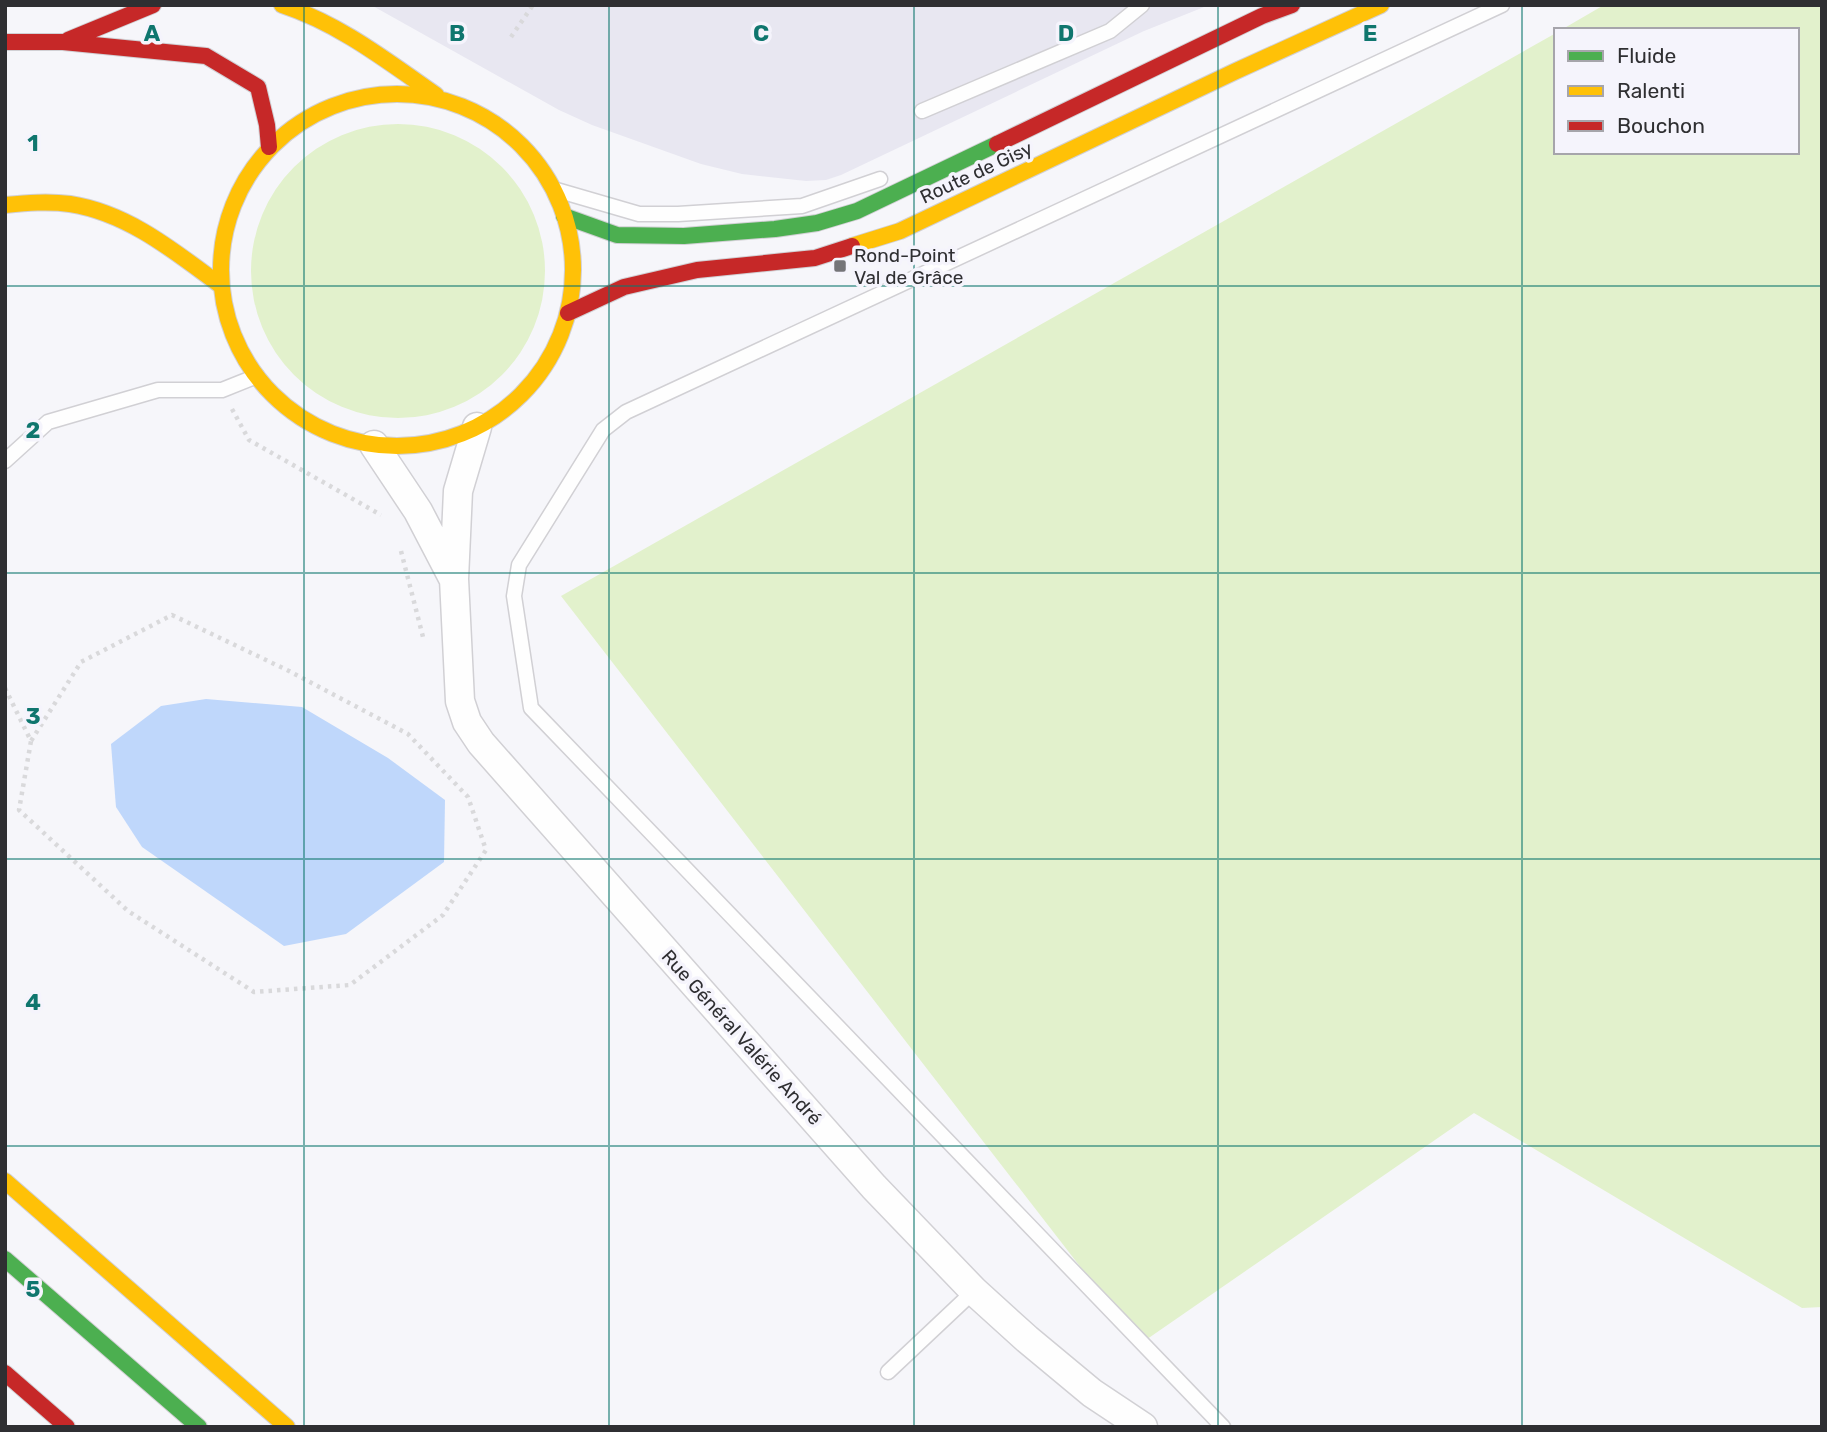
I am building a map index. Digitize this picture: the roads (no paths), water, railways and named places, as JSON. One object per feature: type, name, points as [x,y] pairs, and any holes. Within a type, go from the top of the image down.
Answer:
[{"type":"main road","points":[[63,42],[153,5]]},
{"type":"main road","points":[[282,5],[303,10],[340,31],[443,100],[488,119],[525,149],[553,189],[564,216],[573,264],[568,313],[555,348],[535,380],[509,407],[477,427],[444,440],[410,446],[374,445],[338,437],[304,421],[275,398],[248,365],[229,327],[220,285],[230,211],[269,147],[306,118],[349,100],[396,93],[443,100]]},
{"type":"main road","name":"Route de Gisy","points":[[564,216],[617,235],[684,236],[817,223],[857,211],[1265,11],[1292,5]]},
{"type":"main road","name":"Route de Gisy","points":[[568,313],[624,287],[697,270],[815,258],[900,231],[1280,50],[1381,5]]},
{"type":"main road","points":[[5,41],[63,42],[206,56],[258,87],[269,147]]},
{"type":"main road","points":[[5,205],[58,202],[100,210],[140,228],[220,285]]},
{"type":"main road","points":[[5,1181],[287,1427]]},
{"type":"main road","points":[[5,1259],[199,1427]]},
{"type":"main road","points":[[5,1373],[67,1427]]},
{"type":"street","points":[[1280,50],[1305,5]]},
{"type":"street","name":"Rue Général Valérie André","points":[[477,427],[458,491],[454,579],[460,701],[467,722],[481,743],[874,1187],[974,1291],[1027,1339],[1092,1394],[1143,1427]]},
{"type":"street","name":"Rue Général Valérie André","points":[[374,445],[418,510],[454,579]]},
{"type":"lane","points":[[922,111],[1110,32],[1142,5]]},
{"type":"lane","points":[[1223,1427],[531,708],[514,596],[519,565],[604,430],[626,412],[1502,5]]},
{"type":"lane","points":[[553,189],[639,214],[745,211],[802,206],[867,185],[891,174]]},
{"type":"lane","points":[[5,461],[48,422],[158,390],[222,390],[257,376]]},
{"type":"lane","points":[[887,1372],[974,1291]]},
{"type":"water","points":[[206,699],[302,707],[388,758],[445,800],[444,862],[346,934],[284,946],[142,847],[116,807],[111,744],[161,706]]},
{"type":"place","name":"Rond-Point Val de Grâce","points":[[840,266]]}]
